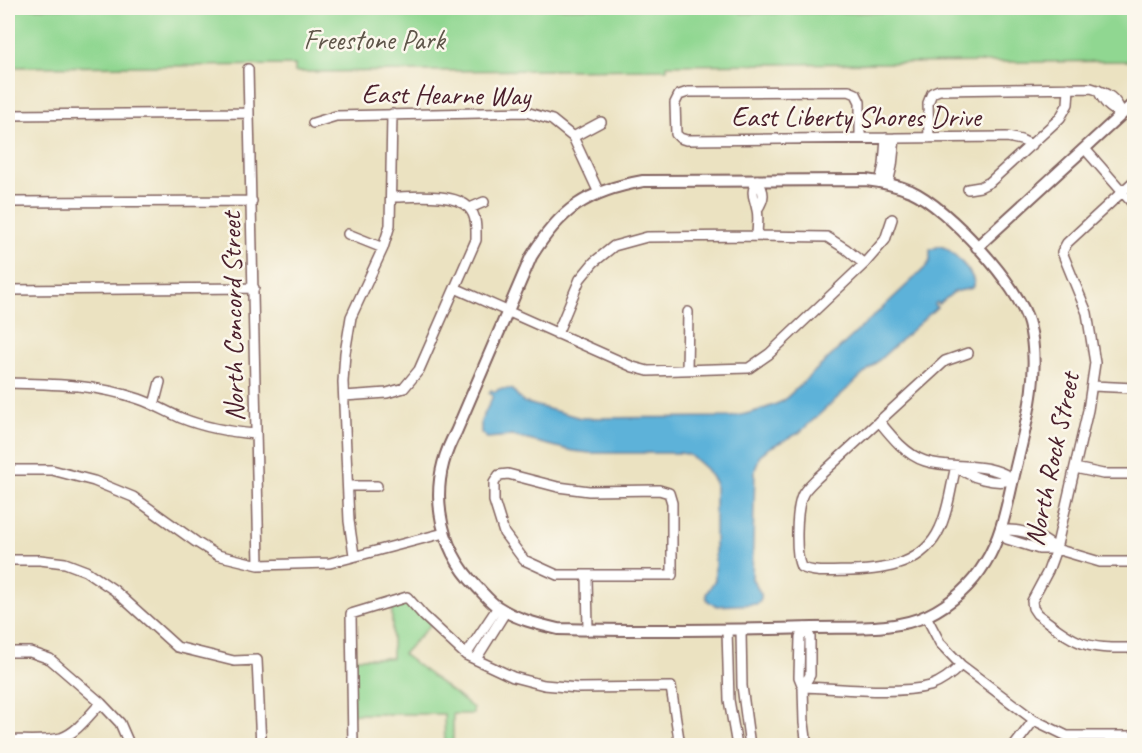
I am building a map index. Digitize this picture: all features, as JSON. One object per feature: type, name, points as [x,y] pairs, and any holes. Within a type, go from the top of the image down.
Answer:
[{"type":"street","name":"North Concord Street","points":[[248,69],[259,565]]},
{"type":"street","points":[[968,189],[980,188],[990,182],[1063,114],[1068,104],[1069,88]]},
{"type":"street","points":[[929,138],[929,99],[935,91],[1069,88],[1098,90],[1110,94],[1118,103],[1122,114]]},
{"type":"street","name":"East Liberty Shores Drive","points":[[860,138],[860,102],[856,94],[849,91],[688,92],[679,95],[675,103],[675,131],[680,138],[688,140],[1007,137],[1032,145]]},
{"type":"street","points":[[977,247],[1134,103]]},
{"type":"street","name":"East Hearne Way","points":[[314,123],[336,116],[526,112],[552,120],[573,137],[599,193]]},
{"type":"street","points":[[8,115],[249,113]]},
{"type":"street","points":[[354,555],[349,521],[344,396],[345,353],[351,317],[383,248],[390,225],[392,114]]},
{"type":"street","points":[[573,137],[601,122]]},
{"type":"street","points":[[884,182],[892,166],[891,138]]},
{"type":"street","points":[[1085,149],[1134,205]]},
{"type":"street","points":[[757,180],[764,190],[764,200],[757,210],[757,236]]},
{"type":"street","points":[[757,180],[866,180],[884,182],[912,192],[936,207],[977,247],[1006,280],[1021,302],[1029,323],[1033,352],[1032,381],[1025,425],[1000,531],[986,562],[974,579],[950,602],[926,616],[891,625],[735,631],[588,630],[530,623],[502,609],[471,581],[456,561],[444,533],[438,489],[447,448],[531,257],[546,233],[565,213],[599,193],[623,184],[643,181],[757,180]]},
{"type":"street","points":[[1123,191],[1134,181]]},
{"type":"street","name":"North Rock Street","points":[[1123,191],[1067,243],[1062,252],[1087,313],[1095,363],[1093,386],[1056,549],[1045,578],[1033,598],[1032,605],[1037,614],[1079,643],[1107,649],[1134,648]]},
{"type":"street","points":[[344,396],[387,393],[404,388],[419,370],[476,240],[476,222],[470,208],[450,198],[392,197]]},
{"type":"street","points":[[8,202],[252,201]]},
{"type":"street","points":[[470,208],[484,202]]},
{"type":"street","points":[[455,288],[633,367],[648,371],[749,368],[770,354],[864,264],[885,240],[892,219]]},
{"type":"street","points":[[348,234],[383,248]]},
{"type":"street","points":[[558,334],[580,279],[594,262],[614,246],[647,237],[827,237],[864,264]]},
{"type":"street","points":[[8,290],[254,288]]},
{"type":"street","points":[[687,312],[687,370]]},
{"type":"street","points":[[956,466],[940,528],[928,546],[915,557],[898,566],[869,570],[813,571],[801,567],[798,557],[798,521],[802,495],[817,478],[945,362],[968,353]]},
{"type":"street","points":[[154,405],[160,382]]},
{"type":"street","points":[[8,383],[69,384],[105,390],[154,405],[209,428],[256,434]]},
{"type":"street","points":[[1093,386],[1134,388]]},
{"type":"street","points":[[879,421],[898,443],[924,461],[956,466],[968,465],[1004,473],[1013,479]]},
{"type":"street","points":[[1075,468],[1103,474],[1134,474]]},
{"type":"street","points":[[8,470],[52,470],[94,481],[133,497],[217,555],[259,565],[330,563],[444,533]]},
{"type":"street","points":[[508,474],[558,487],[589,491],[659,490],[669,493],[672,503],[672,575],[587,576],[557,575],[524,560],[504,533],[494,501],[494,483],[499,476],[508,474]]},
{"type":"street","points":[[348,486],[377,486]]},
{"type":"street","points":[[1000,531],[1007,538],[1039,549],[1056,549],[1100,562],[1134,562]]},
{"type":"street","points":[[8,560],[65,563],[86,571],[114,590],[177,647],[234,661],[257,660],[261,745],[255,746]]},
{"type":"street","points":[[587,576],[588,630]]},
{"type":"street","points":[[353,746],[351,614],[407,597],[424,616],[471,657],[513,677],[544,685],[578,688],[671,687],[680,746]]},
{"type":"street","points":[[471,657],[502,609]]},
{"type":"street","points":[[926,616],[940,643],[961,665],[1034,720],[1067,736],[1134,736]]},
{"type":"street","points":[[805,628],[800,637],[799,677],[803,687],[807,746]]},
{"type":"street","points":[[735,631],[729,700],[737,746]]},
{"type":"street","points":[[735,631],[750,746]]},
{"type":"street","points":[[8,652],[30,652],[50,658],[120,723],[130,746]]},
{"type":"street","points":[[803,687],[896,690],[931,686],[953,674],[961,665]]},
{"type":"street","points":[[8,740],[63,737],[79,726],[101,703]]},
{"type":"street","points":[[1015,745],[1034,720]]},
{"type":"green space","name":"Freestone Park","points":[[8,8],[741,8],[741,13],[1134,11],[1134,61],[667,65],[667,69],[295,72],[295,65],[8,67]]},
{"type":"green space","points":[[407,597],[432,623],[403,654],[473,708],[473,714],[453,714],[453,745],[445,746],[444,714],[353,714],[352,658],[392,658],[392,601]]},
{"type":"water","points":[[939,246],[949,250],[965,266],[973,278],[972,288],[954,292],[939,304],[937,302],[934,305],[937,307],[799,433],[760,455],[755,470],[752,579],[761,594],[761,599],[757,604],[715,606],[707,600],[706,594],[715,580],[715,482],[706,469],[689,455],[681,453],[590,453],[512,436],[487,438],[481,433],[481,421],[493,396],[489,393],[491,390],[495,392],[499,389],[512,389],[523,402],[581,418],[731,417],[751,413],[783,401],[926,267],[930,261],[930,250]]}]
